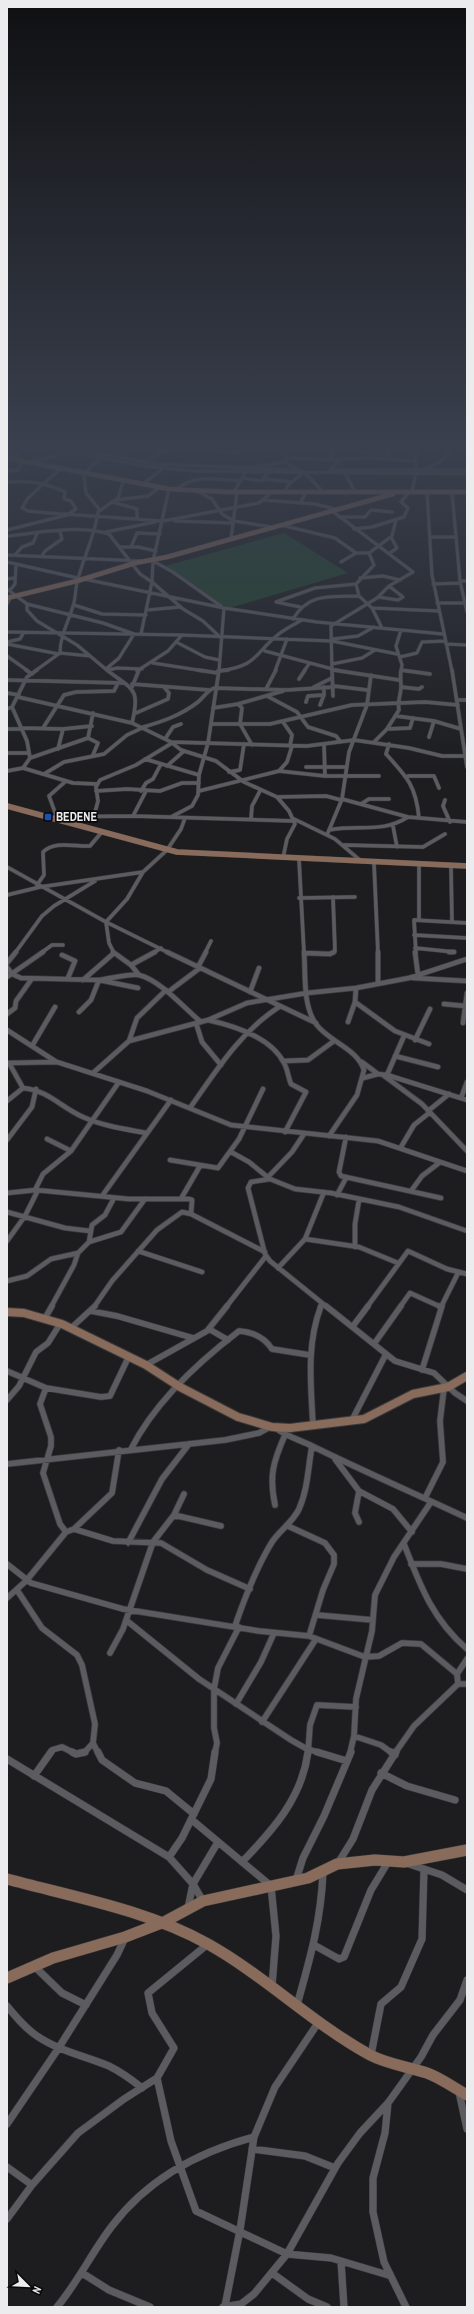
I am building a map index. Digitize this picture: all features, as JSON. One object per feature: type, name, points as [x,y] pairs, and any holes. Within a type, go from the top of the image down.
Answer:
[{"type":"street","points":[[7,555],[153,561],[173,555]]},
{"type":"street","points":[[12,707],[25,682],[32,674],[60,654],[63,633],[74,605],[85,555]]},
{"type":"street","points":[[125,555],[140,574],[152,582],[180,607],[203,621],[220,637]]},
{"type":"street","points":[[141,634],[152,582],[155,555]]},
{"type":"street","points":[[341,562],[353,555]]},
{"type":"street","points":[[370,555],[374,565],[360,578],[356,584],[359,596],[372,608],[382,628]]},
{"type":"street","points":[[333,696],[334,687],[331,670],[331,626],[378,597],[389,586],[413,572],[391,555]]},
{"type":"street","points":[[431,555],[433,584],[458,700],[460,729],[467,767]]},
{"type":"street","points":[[458,555],[460,582],[467,612]]},
{"type":"street","points":[[7,604],[9,597],[146,561]]},
{"type":"street","points":[[153,561],[173,572],[224,608]]},
{"type":"street","points":[[7,562],[79,579],[224,608],[333,624],[443,634]]},
{"type":"street","points":[[16,564],[14,578],[15,584],[8,590],[17,595],[27,604],[70,616],[103,623],[134,634]]},
{"type":"street","points":[[360,578],[383,576],[400,580]]},
{"type":"street","points":[[7,579],[14,578]]},
{"type":"street","points":[[433,584],[467,581]]},
{"type":"street","points":[[300,607],[276,602],[289,595],[322,585],[356,584]]},
{"type":"street","points":[[378,597],[396,600],[403,596],[389,586]]},
{"type":"street","points":[[293,619],[300,607],[317,598],[359,596]]},
{"type":"street","points":[[437,603],[466,603]]},
{"type":"street","points":[[27,604],[27,610],[36,621],[53,632]]},
{"type":"street","points":[[74,605],[105,614],[146,615]]},
{"type":"street","points":[[147,610],[180,607]]},
{"type":"street","points":[[169,817],[185,811],[195,802],[199,791],[199,775],[208,743],[214,688],[222,649],[220,637],[224,608]]},
{"type":"street","points":[[372,608],[438,611]]},
{"type":"street","points":[[153,663],[218,672],[236,670],[256,659],[265,651],[274,639],[302,620]]},
{"type":"street","points":[[7,632],[182,635],[332,640],[358,636],[374,627]]},
{"type":"street","points":[[374,742],[378,735],[387,729],[399,710],[397,702],[401,687],[399,680],[401,670],[396,646],[401,630]]},
{"type":"street","points":[[7,643],[20,639],[24,632]]},
{"type":"street","points":[[63,633],[121,683]]},
{"type":"street","points":[[107,670],[122,653],[134,634]]},
{"type":"street","points":[[132,723],[136,713],[136,695],[132,686],[134,675],[153,663],[178,643],[182,635]]},
{"type":"street","points":[[266,689],[282,656],[287,639]]},
{"type":"street","points":[[332,640],[398,655],[417,653],[419,646],[425,641],[467,645]]},
{"type":"street","points":[[7,643],[60,654],[90,656]]},
{"type":"street","points":[[178,643],[205,657],[219,660]]},
{"type":"street","points":[[332,664],[362,658],[375,650]]},
{"type":"street","points":[[265,651],[296,658],[309,664],[331,670],[399,680]]},
{"type":"street","points":[[7,656],[32,674]]},
{"type":"street","points":[[299,679],[309,664]]},
{"type":"street","points":[[107,670],[117,668],[142,669]]},
{"type":"street","points":[[401,670],[430,674]]},
{"type":"street","points":[[327,835],[341,799],[349,752],[367,704],[367,690],[371,675]]},
{"type":"street","points":[[313,687],[332,678]]},
{"type":"street","points":[[7,680],[25,682],[121,683],[132,686],[162,686],[209,690]]},
{"type":"street","points":[[43,728],[66,694],[114,691],[121,683]]},
{"type":"street","points":[[136,713],[168,699],[169,693],[162,686]]},
{"type":"street","points":[[44,774],[64,762],[106,752],[127,735],[141,728],[173,718],[198,702],[209,690],[214,688],[287,690],[313,687],[334,687],[367,690]]},
{"type":"street","points":[[320,705],[324,695],[324,687]]},
{"type":"street","points":[[401,687],[419,689],[422,687]]},
{"type":"street","points":[[213,708],[238,704],[287,690]]},
{"type":"street","points":[[7,693],[132,723],[171,742],[184,751],[221,764],[240,779],[277,797],[326,796],[408,817],[450,822],[467,822]]},
{"type":"street","points":[[306,702],[308,696],[324,695]]},
{"type":"street","points":[[267,696],[290,707],[302,717],[308,727],[336,736],[340,741]]},
{"type":"street","points":[[458,700],[467,700]]},
{"type":"street","points":[[211,724],[270,724],[283,722],[346,705],[385,705],[397,702],[458,705]]},
{"type":"street","points":[[238,704],[242,708],[240,724],[252,745]]},
{"type":"street","points":[[7,708],[12,707]]},
{"type":"street","points":[[12,707],[22,728],[30,758]]},
{"type":"street","points":[[88,738],[94,713]]},
{"type":"street","points":[[396,716],[434,721],[460,729]]},
{"type":"street","points":[[387,729],[410,728],[413,718]]},
{"type":"street","points":[[429,737],[434,721]]},
{"type":"street","points":[[279,771],[287,762],[292,735],[283,722]]},
{"type":"street","points":[[165,739],[173,727],[181,724]]},
{"type":"street","points":[[7,729],[63,729],[92,726]]},
{"type":"street","points":[[58,749],[59,739],[63,729]]},
{"type":"street","points":[[462,737],[467,737]]},
{"type":"street","points":[[23,768],[30,758],[88,738],[98,743],[93,755]]},
{"type":"street","points":[[94,816],[98,801],[96,791],[97,784],[100,780],[127,769],[171,742],[291,746],[354,740],[388,744],[436,755],[464,756]]},
{"type":"street","points":[[230,772],[240,770],[244,744]]},
{"type":"street","points":[[324,744],[325,776]]},
{"type":"street","points":[[388,744],[386,754],[408,776],[417,800],[419,818]]},
{"type":"street","points":[[167,766],[184,751]]},
{"type":"street","points":[[7,753],[29,753]]},
{"type":"street","points":[[145,759],[199,775]]},
{"type":"street","points":[[141,791],[153,779],[161,764]]},
{"type":"street","points":[[306,767],[347,768]]},
{"type":"street","points":[[7,771],[23,768],[66,781],[97,784]]},
{"type":"street","points":[[199,791],[221,787],[240,779],[279,771],[325,776],[379,776]]},
{"type":"street","points":[[408,776],[434,776],[439,788]]},
{"type":"street","points":[[56,815],[50,796],[66,781]]},
{"type":"street","points":[[96,791],[164,791],[182,783],[199,783]]},
{"type":"street","points":[[251,819],[252,806],[260,790]]},
{"type":"street","points":[[133,816],[146,791]]},
{"type":"street","points":[[277,797],[294,820],[294,828],[287,839],[283,858]]},
{"type":"street","points":[[361,804],[369,799],[389,799]]},
{"type":"street","points":[[444,800],[443,806],[450,822]]},
{"type":"street","points":[[7,806],[167,850],[419,866],[466,867]]},
{"type":"street","points":[[106,922],[130,895],[143,872],[167,850],[181,829],[185,811]]},
{"type":"street","points":[[47,817],[56,815],[294,820],[327,835],[344,845],[363,862]]},
{"type":"street","points":[[329,830],[340,827],[368,829],[393,826],[408,817]]},
{"type":"street","points":[[393,826],[397,847]]},
{"type":"street","points":[[39,886],[44,875],[43,852],[45,848],[51,846],[90,846],[101,833]]},
{"type":"street","points":[[344,845],[425,847],[445,834]]},
{"type":"street","points":[[299,859],[299,898],[307,993],[312,1016],[316,1023],[334,1041],[383,1075],[388,1081],[412,1095],[467,1151]]},
{"type":"street","points":[[374,863],[378,984]]},
{"type":"street","points":[[419,866],[419,920]]},
{"type":"street","points":[[451,866],[452,922]]},
{"type":"street","points":[[7,867],[106,922],[279,1007],[316,1023]]},
{"type":"street","points":[[7,895],[39,886],[96,880],[143,872]]},
{"type":"street","points":[[7,963],[42,916],[65,899],[96,880]]},
{"type":"street","points":[[299,898],[355,896]]},
{"type":"street","points":[[304,953],[330,954],[335,952],[333,897]]},
{"type":"street","points":[[418,975],[414,922],[419,920],[467,923]]},
{"type":"street","points":[[106,922],[109,942],[114,953],[131,965],[139,975],[161,984],[178,1003],[201,1022]]},
{"type":"street","points":[[414,935],[467,938]]},
{"type":"street","points":[[129,1041],[130,1031],[134,1022],[151,1002],[199,967],[211,941]]},
{"type":"street","points":[[7,977],[52,945],[63,945]]},
{"type":"street","points":[[131,965],[161,948]]},
{"type":"street","points":[[415,948],[454,952]]},
{"type":"street","points":[[83,980],[114,953]]},
{"type":"street","points":[[62,955],[75,961],[68,978]]},
{"type":"street","points":[[93,1073],[129,1041],[208,1020],[247,1003],[307,993],[356,988],[409,978],[467,960]]},
{"type":"street","points":[[7,967],[12,974],[30,980],[68,978],[99,980],[139,975]]},
{"type":"street","points":[[250,992],[259,968]]},
{"type":"street","points":[[409,978],[467,981]]},
{"type":"street","points":[[7,1014],[15,1008],[16,1001],[30,980]]},
{"type":"street","points":[[99,980],[138,988]]},
{"type":"street","points":[[79,1012],[91,1000],[99,980]]},
{"type":"street","points":[[348,1022],[355,1002],[356,988]]},
{"type":"street","points":[[462,1023],[467,993]]},
{"type":"street","points":[[355,1002],[404,1036],[429,1044]]},
{"type":"street","points":[[444,1004],[465,1006]]},
{"type":"street","points":[[32,1046],[55,1007]]},
{"type":"street","points":[[190,1108],[221,1065],[264,1014],[279,1007]]},
{"type":"street","points":[[415,1040],[425,1023],[430,1009]]},
{"type":"street","points":[[208,1020],[238,1027],[267,1046],[284,1061],[291,1084],[306,1092],[285,1132]]},
{"type":"street","points":[[196,1023],[202,1042],[221,1065]]},
{"type":"street","points":[[7,1030],[57,1062],[171,1100],[223,1122],[245,1127],[285,1132],[378,1141],[401,1147],[439,1163],[467,1171]]},
{"type":"street","points":[[383,1075],[395,1056],[404,1036]]},
{"type":"street","points":[[284,1061],[308,1060],[334,1041]]},
{"type":"street","points":[[395,1056],[412,1057],[422,1063],[438,1067]]},
{"type":"street","points":[[330,1136],[347,1113],[363,1078],[362,1061]]},
{"type":"street","points":[[23,1088],[8,1063],[57,1062]]},
{"type":"street","points":[[363,1078],[383,1075],[467,1100]]},
{"type":"street","points":[[7,1241],[25,1216],[43,1174],[71,1151],[91,1120],[119,1082]]},
{"type":"street","points":[[461,1098],[467,1082]]},
{"type":"street","points":[[7,1101],[23,1088],[36,1089],[55,1097],[74,1113],[91,1120],[146,1133]]},
{"type":"street","points":[[7,1140],[32,1107],[36,1089]]},
{"type":"street","points":[[170,1160],[218,1168],[231,1152],[245,1127],[262,1089]]},
{"type":"street","points":[[401,1147],[414,1125],[449,1094]]},
{"type":"street","points":[[102,1196],[171,1100]]},
{"type":"street","points":[[146,1364],[209,1328],[265,1254],[249,1184],[269,1178],[292,1152],[304,1134]]},
{"type":"street","points":[[346,1137],[344,1153],[338,1172],[341,1176],[441,1198]]},
{"type":"street","points":[[47,1139],[71,1151]]},
{"type":"street","points":[[231,1152],[249,1162],[269,1178],[302,1190],[324,1192],[407,1209],[444,1224],[467,1231]]},
{"type":"street","points":[[411,1191],[422,1176],[439,1163]]},
{"type":"street","points":[[182,1197],[200,1166]]},
{"type":"street","points":[[338,1195],[346,1178]]},
{"type":"street","points":[[7,1194],[36,1190],[114,1198],[145,1199],[182,1197],[191,1198],[191,1214]]},
{"type":"street","points":[[278,1268],[305,1239],[324,1192]]},
{"type":"street","points":[[89,1242],[90,1230],[94,1223],[105,1215],[114,1198]]},
{"type":"street","points":[[45,1318],[74,1265],[78,1253],[89,1242],[121,1232],[145,1199]]},
{"type":"street","points":[[355,1246],[355,1224],[359,1200]]},
{"type":"street","points":[[7,1212],[65,1228],[90,1230]]},
{"type":"street","points":[[71,1328],[91,1311],[112,1281],[161,1226],[182,1212],[191,1214],[265,1254],[278,1268],[353,1326],[386,1354],[402,1364],[437,1376],[446,1388],[467,1401]]},
{"type":"street","points":[[305,1239],[355,1246],[398,1263]]},
{"type":"street","points":[[138,1251],[202,1272]]},
{"type":"street","points":[[353,1326],[406,1252],[410,1251],[458,1273],[467,1274]]},
{"type":"street","points":[[7,1281],[27,1276],[51,1259],[78,1253]]},
{"type":"street","points":[[422,1370],[441,1307],[458,1273]]},
{"type":"street","points":[[374,1344],[410,1293],[441,1307]]},
{"type":"street","points":[[313,1426],[310,1355],[311,1333],[322,1303]]},
{"type":"street","points":[[91,1311],[117,1316],[193,1338]]},
{"type":"street","points":[[7,1312],[45,1318],[71,1328],[146,1364],[180,1386],[238,1417],[272,1427],[285,1435],[312,1446],[335,1459],[467,1518]]},
{"type":"street","points":[[7,1400],[17,1388],[36,1352],[48,1343],[60,1324]]},
{"type":"street","points":[[209,1328],[228,1340]]},
{"type":"street","points":[[131,1449],[143,1426],[205,1357],[239,1331],[243,1330],[267,1341],[272,1349],[310,1355]]},
{"type":"street","points":[[352,1420],[386,1354]]},
{"type":"street","points":[[7,1371],[46,1388],[82,1395],[110,1396],[129,1356]]},
{"type":"street","points":[[7,1464],[46,1461],[119,1450],[247,1437],[272,1427],[313,1426],[352,1420],[377,1414],[413,1394],[446,1388],[467,1376]]},
{"type":"street","points":[[46,1388],[40,1404],[51,1437],[43,1473],[45,1484],[60,1524],[66,1532]]},
{"type":"street","points":[[425,1498],[443,1462],[440,1421],[446,1388]]},
{"type":"street","points":[[275,1505],[270,1483],[270,1473],[274,1458],[285,1435]]},
{"type":"street","points":[[128,1543],[157,1485],[172,1463],[189,1444]]},
{"type":"street","points":[[169,1857],[177,1847],[193,1817],[211,1778],[216,1742],[214,1689],[218,1668],[237,1626],[250,1589],[273,1540],[288,1526],[299,1509],[304,1493],[312,1446]]},
{"type":"street","points":[[7,1598],[26,1581],[66,1532],[74,1529],[112,1493],[119,1450]]},
{"type":"street","points":[[335,1459],[359,1491],[393,1509],[412,1532]]},
{"type":"street","points":[[359,1491],[355,1513],[359,1522]]},
{"type":"street","points":[[110,1653],[130,1610],[153,1542],[174,1515],[184,1494]]},
{"type":"street","points":[[296,1880],[303,1858],[324,1816],[347,1761],[354,1736],[356,1707],[373,1620],[375,1595],[394,1558],[431,1502]]},
{"type":"street","points":[[174,1515],[221,1526]]},
{"type":"street","points":[[288,1526],[325,1544],[331,1549],[334,1555],[334,1564],[323,1590],[317,1615],[309,1636]]},
{"type":"street","points":[[74,1529],[97,1538],[128,1543],[153,1542],[173,1549],[207,1570],[250,1589]]},
{"type":"street","points":[[404,1544],[426,1599],[453,1637],[467,1649]]},
{"type":"street","points":[[7,1564],[26,1581],[130,1610],[274,1633],[309,1636],[365,1657],[378,1656],[402,1643],[421,1644],[428,1648],[457,1674]]},
{"type":"street","points":[[411,1564],[441,1564],[467,1569]]},
{"type":"street","points":[[17,1590],[42,1628],[68,1646],[77,1655],[82,1664],[95,1724],[93,1743],[102,1760],[135,1783],[166,1791],[218,1842],[271,1886],[276,1932],[272,1988]]},
{"type":"street","points":[[317,1615],[373,1620]]},
{"type":"street","points":[[126,1620],[214,1689],[262,1722],[307,1749],[347,1761]]},
{"type":"street","points":[[236,1704],[261,1662],[274,1633]]},
{"type":"street","points":[[262,1722],[316,1639]]},
{"type":"street","points":[[458,1684],[457,1674],[467,1659]]},
{"type":"street","points":[[337,1864],[353,1839],[372,1790],[381,1773],[414,1726],[458,1684],[467,1684]]},
{"type":"street","points":[[242,1862],[278,1824],[289,1810],[301,1779],[307,1757],[308,1732],[317,1705],[356,1707]]},
{"type":"street","points":[[354,1736],[381,1745],[395,1755]]},
{"type":"street","points":[[34,1776],[52,1750],[62,1747],[81,1755],[93,1743]]},
{"type":"street","points":[[7,1759],[169,1857],[193,1884],[204,1901]]},
{"type":"street","points":[[381,1773],[407,1786],[455,1800]]},
{"type":"street","points":[[188,1908],[193,1884],[218,1842]]},
{"type":"street","points":[[404,1862],[467,1850]]},
{"type":"street","points":[[7,1978],[34,1966],[91,1945],[125,1937],[164,1922],[188,1908],[204,1901],[296,1880],[323,1872],[337,1864],[357,1861],[404,1862],[424,1868],[455,1881],[467,1890]]},
{"type":"street","points":[[314,1945],[339,1959],[344,1957],[371,1890],[389,1861]]},
{"type":"street","points":[[371,2056],[381,2004],[401,1987],[422,1939],[424,1925],[422,1890],[424,1868]]},
{"type":"street","points":[[297,2005],[314,1945],[322,1898],[323,1872]]},
{"type":"street","points":[[7,1879],[164,1922],[208,1944],[297,2005],[318,2023],[371,2056],[413,2068],[462,2092],[467,2129]]},
{"type":"street","points":[[7,2124],[86,2005],[117,1955],[125,1937]]},
{"type":"street","points":[[7,2218],[32,2185],[78,2133],[124,2099],[157,2078],[174,2048],[159,2026],[149,2004],[148,1993],[208,1944]]},
{"type":"street","points":[[34,1966],[62,1993],[86,2005]]},
{"type":"street","points":[[318,2023],[275,2087],[254,2137],[240,2230],[224,2307],[241,2306],[254,2294],[287,2254],[335,2168],[360,2133],[388,2103],[413,2068],[433,2036],[453,2012],[460,2000],[467,1980]]},
{"type":"street","points":[[7,2006],[17,2021],[58,2049],[124,2074],[142,2088]]},
{"type":"street","points":[[157,2078],[171,2141],[196,2211],[240,2230],[252,2238],[287,2254],[309,2255],[341,2261],[388,2275]]},
{"type":"street","points":[[388,2103],[385,2134],[375,2167],[372,2196],[378,2238],[388,2275],[406,2307]]},
{"type":"street","points":[[57,2307],[82,2273],[111,2227],[127,2208],[144,2192],[181,2167],[234,2142],[254,2137]]},
{"type":"street","points":[[252,2149],[321,2160],[335,2168]]},
{"type":"street","points":[[7,2167],[32,2185]]},
{"type":"street","points":[[341,2261],[344,2307]]},
{"type":"street","points":[[82,2273],[109,2290],[150,2307]]},
{"type":"street","points":[[272,2273],[308,2299],[327,2307]]},
{"type":"green space","points":[[205,555],[319,555],[348,573],[226,609],[165,566]]},
{"type":"place","name":"BEDENE","points":[[48,817]]}]
